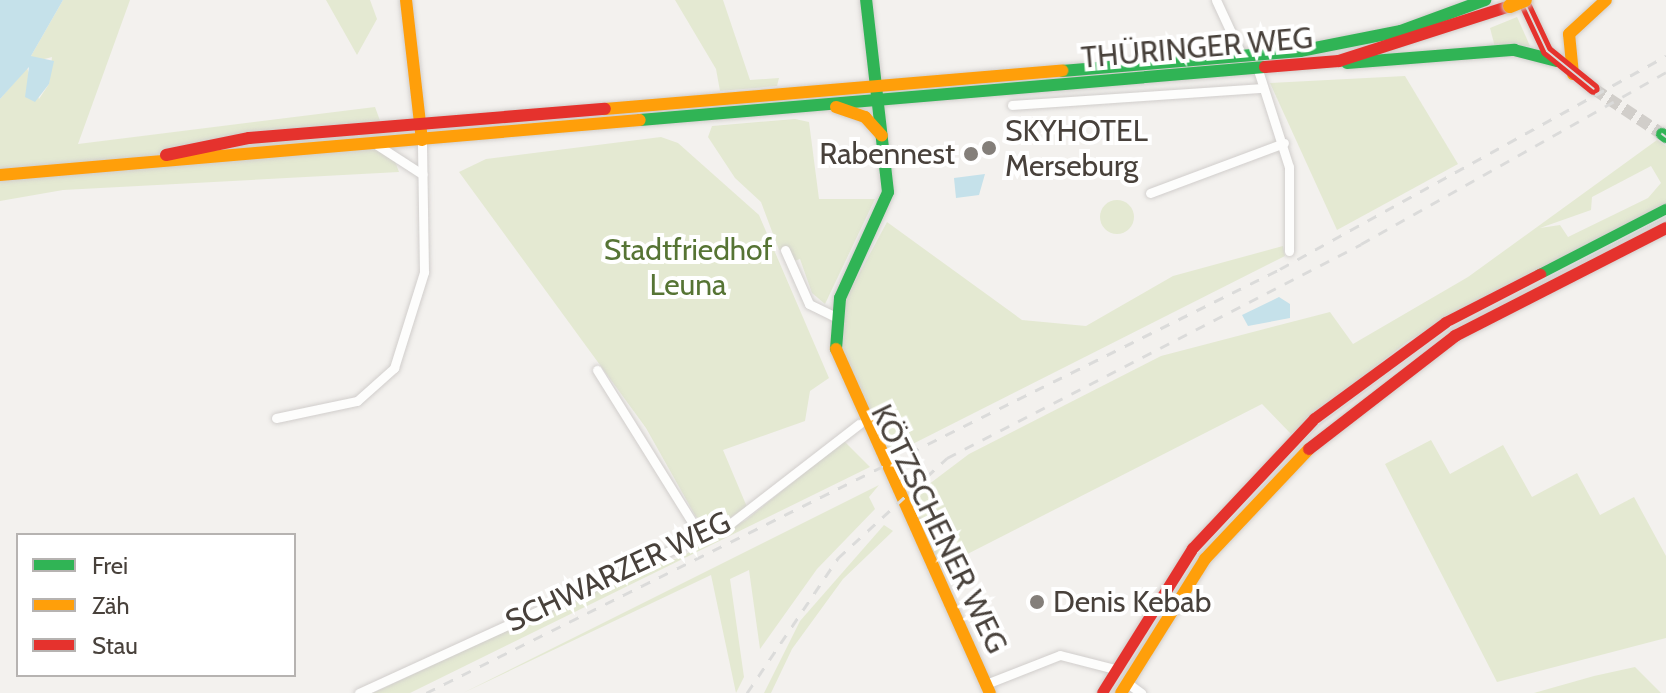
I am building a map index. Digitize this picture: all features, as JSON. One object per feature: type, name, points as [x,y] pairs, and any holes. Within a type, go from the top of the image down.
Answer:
[{"type":"main road","points":[[406,0],[422,132]]},
{"type":"main road","points":[[836,317],[883,212],[885,141],[866,0]]},
{"type":"main road","name":"THÜRINGER WEG","points":[[422,132],[877,87],[1242,56],[1389,34],[1485,0]]},
{"type":"main road","points":[[1573,74],[1569,34],[1606,0]]},
{"type":"main road","points":[[1520,2],[1557,61],[1594,89]]},
{"type":"main road","name":"THÜRINGER WEG","points":[[422,132],[836,107],[1339,61],[1520,2]]},
{"type":"main road","points":[[1339,61],[1371,65],[1514,50],[1557,61]]},
{"type":"main road","points":[[836,107],[865,117],[885,141]]},
{"type":"main road","points":[[0,175],[374,144],[422,132]]},
{"type":"main road","points":[[101,167],[249,138],[422,132]]},
{"type":"main road","points":[[1103,693],[1115,669],[1219,517],[1293,439],[1392,359],[1481,304],[1666,210]]},
{"type":"main road","points":[[1124,688],[1231,526],[1325,432],[1398,375],[1455,336],[1666,228]]},
{"type":"main road","name":"KÖTZSCHENER WEG","points":[[836,317],[842,387],[988,688]]},
{"type":"street","points":[[1216,0],[1242,56]]},
{"type":"street","points":[[1258,70],[1284,143],[1289,251]]},
{"type":"street","points":[[1054,87],[1055,102]]},
{"type":"street","name":"THÜRINGER WEG","points":[[1012,105],[1262,88]]},
{"type":"street","points":[[276,418],[357,401],[394,368],[424,272],[422,132]]},
{"type":"street","points":[[1150,193],[1284,143]]},
{"type":"street","points":[[374,144],[422,174]]},
{"type":"street","points":[[785,250],[809,304],[836,317]]},
{"type":"street","points":[[597,370],[702,538]]},
{"type":"street","name":"SCHWARZER WEG","points":[[359,693],[702,538],[859,424]]},
{"type":"street","points":[[988,688],[1060,655],[1115,669]]},
{"type":"street","points":[[1124,688],[1141,693]]},
{"type":"green space","points":[[63,0],[130,0],[78,144],[375,107],[399,172],[63,190],[0,201],[0,99],[27,68],[39,99],[49,84],[52,57],[33,62],[31,56]]},
{"type":"green space","points":[[326,0],[370,0],[377,19],[357,55]]},
{"type":"green space","points":[[675,0],[723,0],[750,80],[779,78],[777,86],[720,91],[716,69]]},
{"type":"green space","points":[[1517,17],[1530,46],[1495,47],[1490,28]]},
{"type":"green space","points":[[1405,76],[1458,164],[1337,230],[1270,83]]},
{"type":"green space","points":[[795,119],[809,122],[819,199],[875,199],[825,304],[812,293],[800,259],[794,261],[788,247],[779,250],[761,202],[735,178],[708,137],[712,126]]},
{"type":"green space","name":"Stadtfriedhof Leuna","points":[[661,137],[678,143],[759,215],[829,378],[810,391],[805,421],[723,450],[747,507],[717,526],[696,517],[646,428],[459,172],[486,159]]},
{"type":"green space","points":[[1657,140],[1666,146],[1666,203],[1408,341],[1291,434],[1262,404],[938,569],[904,503],[969,454],[1161,356],[1330,312],[1353,344],[1468,277]],"holes":[[[1651,166],[1661,183],[1648,198],[1568,237],[1560,225],[1540,228],[1591,210],[1592,197]]]},
{"type":"green space","points":[[1117,200],[1129,205],[1134,217],[1129,229],[1117,234],[1105,229],[1100,217],[1105,205]]},
{"type":"green space","points":[[887,222],[1022,320],[1086,326],[1173,276],[1283,246],[1285,256],[881,460],[839,346],[843,304]]},
{"type":"green space","points":[[1431,440],[1450,474],[1503,445],[1532,497],[1577,473],[1600,515],[1634,497],[1666,556],[1666,638],[1497,682],[1385,464]]},
{"type":"green space","points":[[844,441],[870,467],[410,693],[373,693],[644,567],[679,558],[746,520]]},
{"type":"green space","points":[[879,485],[869,497],[875,509],[817,569],[760,649],[749,570],[730,579],[744,677],[736,693],[711,575],[463,693]]},
{"type":"green space","points":[[884,525],[893,531],[843,579],[792,649],[771,693],[764,693],[800,621]]},
{"type":"green space","points":[[1635,667],[1661,693],[1534,693],[1594,676]]},
{"type":"water","points":[[0,0],[63,0],[31,56],[54,61],[49,84],[35,102],[25,97],[29,67],[0,99]]},
{"type":"water","points":[[985,174],[979,195],[956,198],[954,178]]},
{"type":"water","points":[[1279,297],[1290,304],[1290,318],[1248,326],[1242,315]]},
{"type":"tunnel","points":[[1594,89],[1662,134]]},
{"type":"tram line","points":[[1523,0],[1547,51],[1594,89]]},
{"type":"tram line","points":[[1662,134],[1666,137]]},
{"type":"tram line","points":[[1110,693],[1198,553],[1319,424],[1451,327],[1666,216]]},
{"type":"railway","points":[[426,693],[1280,269],[1666,56]]},
{"type":"railway","points":[[747,693],[838,558],[947,458],[1361,244],[1666,72]]},
{"type":"traffic: fast","points":[[836,349],[840,298],[888,192],[866,0]]},
{"type":"traffic: fast","points":[[1062,71],[1300,51],[1401,31],[1485,0]]},
{"type":"traffic: fast","points":[[1347,63],[1514,50],[1557,61]]},
{"type":"traffic: fast","points":[[640,120],[1265,67]]},
{"type":"traffic: fast","points":[[1662,134],[1666,137]]},
{"type":"traffic: fast","points":[[1540,275],[1666,210]]},
{"type":"traffic: slow","points":[[406,0],[422,140]]},
{"type":"traffic: slow","points":[[1510,6],[1525,0]]},
{"type":"traffic: slow","points":[[1573,74],[1569,34],[1606,0]]},
{"type":"traffic: slow","points":[[605,109],[1062,71]]},
{"type":"traffic: slow","points":[[836,107],[865,117],[882,136]]},
{"type":"traffic: slow","points":[[0,175],[640,120]]},
{"type":"traffic: slow","points":[[836,349],[990,693]]},
{"type":"traffic: slow","points":[[1121,693],[1205,559],[1309,449]]},
{"type":"traffic: jam","points":[[1523,0],[1547,51],[1594,89]]},
{"type":"traffic: jam","points":[[1265,67],[1339,61],[1510,6]]},
{"type":"traffic: jam","points":[[166,155],[249,138],[605,109]]},
{"type":"traffic: jam","points":[[1309,449],[1455,336],[1666,228]]},
{"type":"traffic: jam","points":[[1103,693],[1193,549],[1315,419],[1446,323],[1540,275]]},
{"type":"place","name":"SKYHOTEL Merseburg","points":[[989,148]]},
{"type":"place","name":"Rabennest","points":[[971,154]]},
{"type":"place","name":"Denis Kebab","points":[[1037,602]]}]
